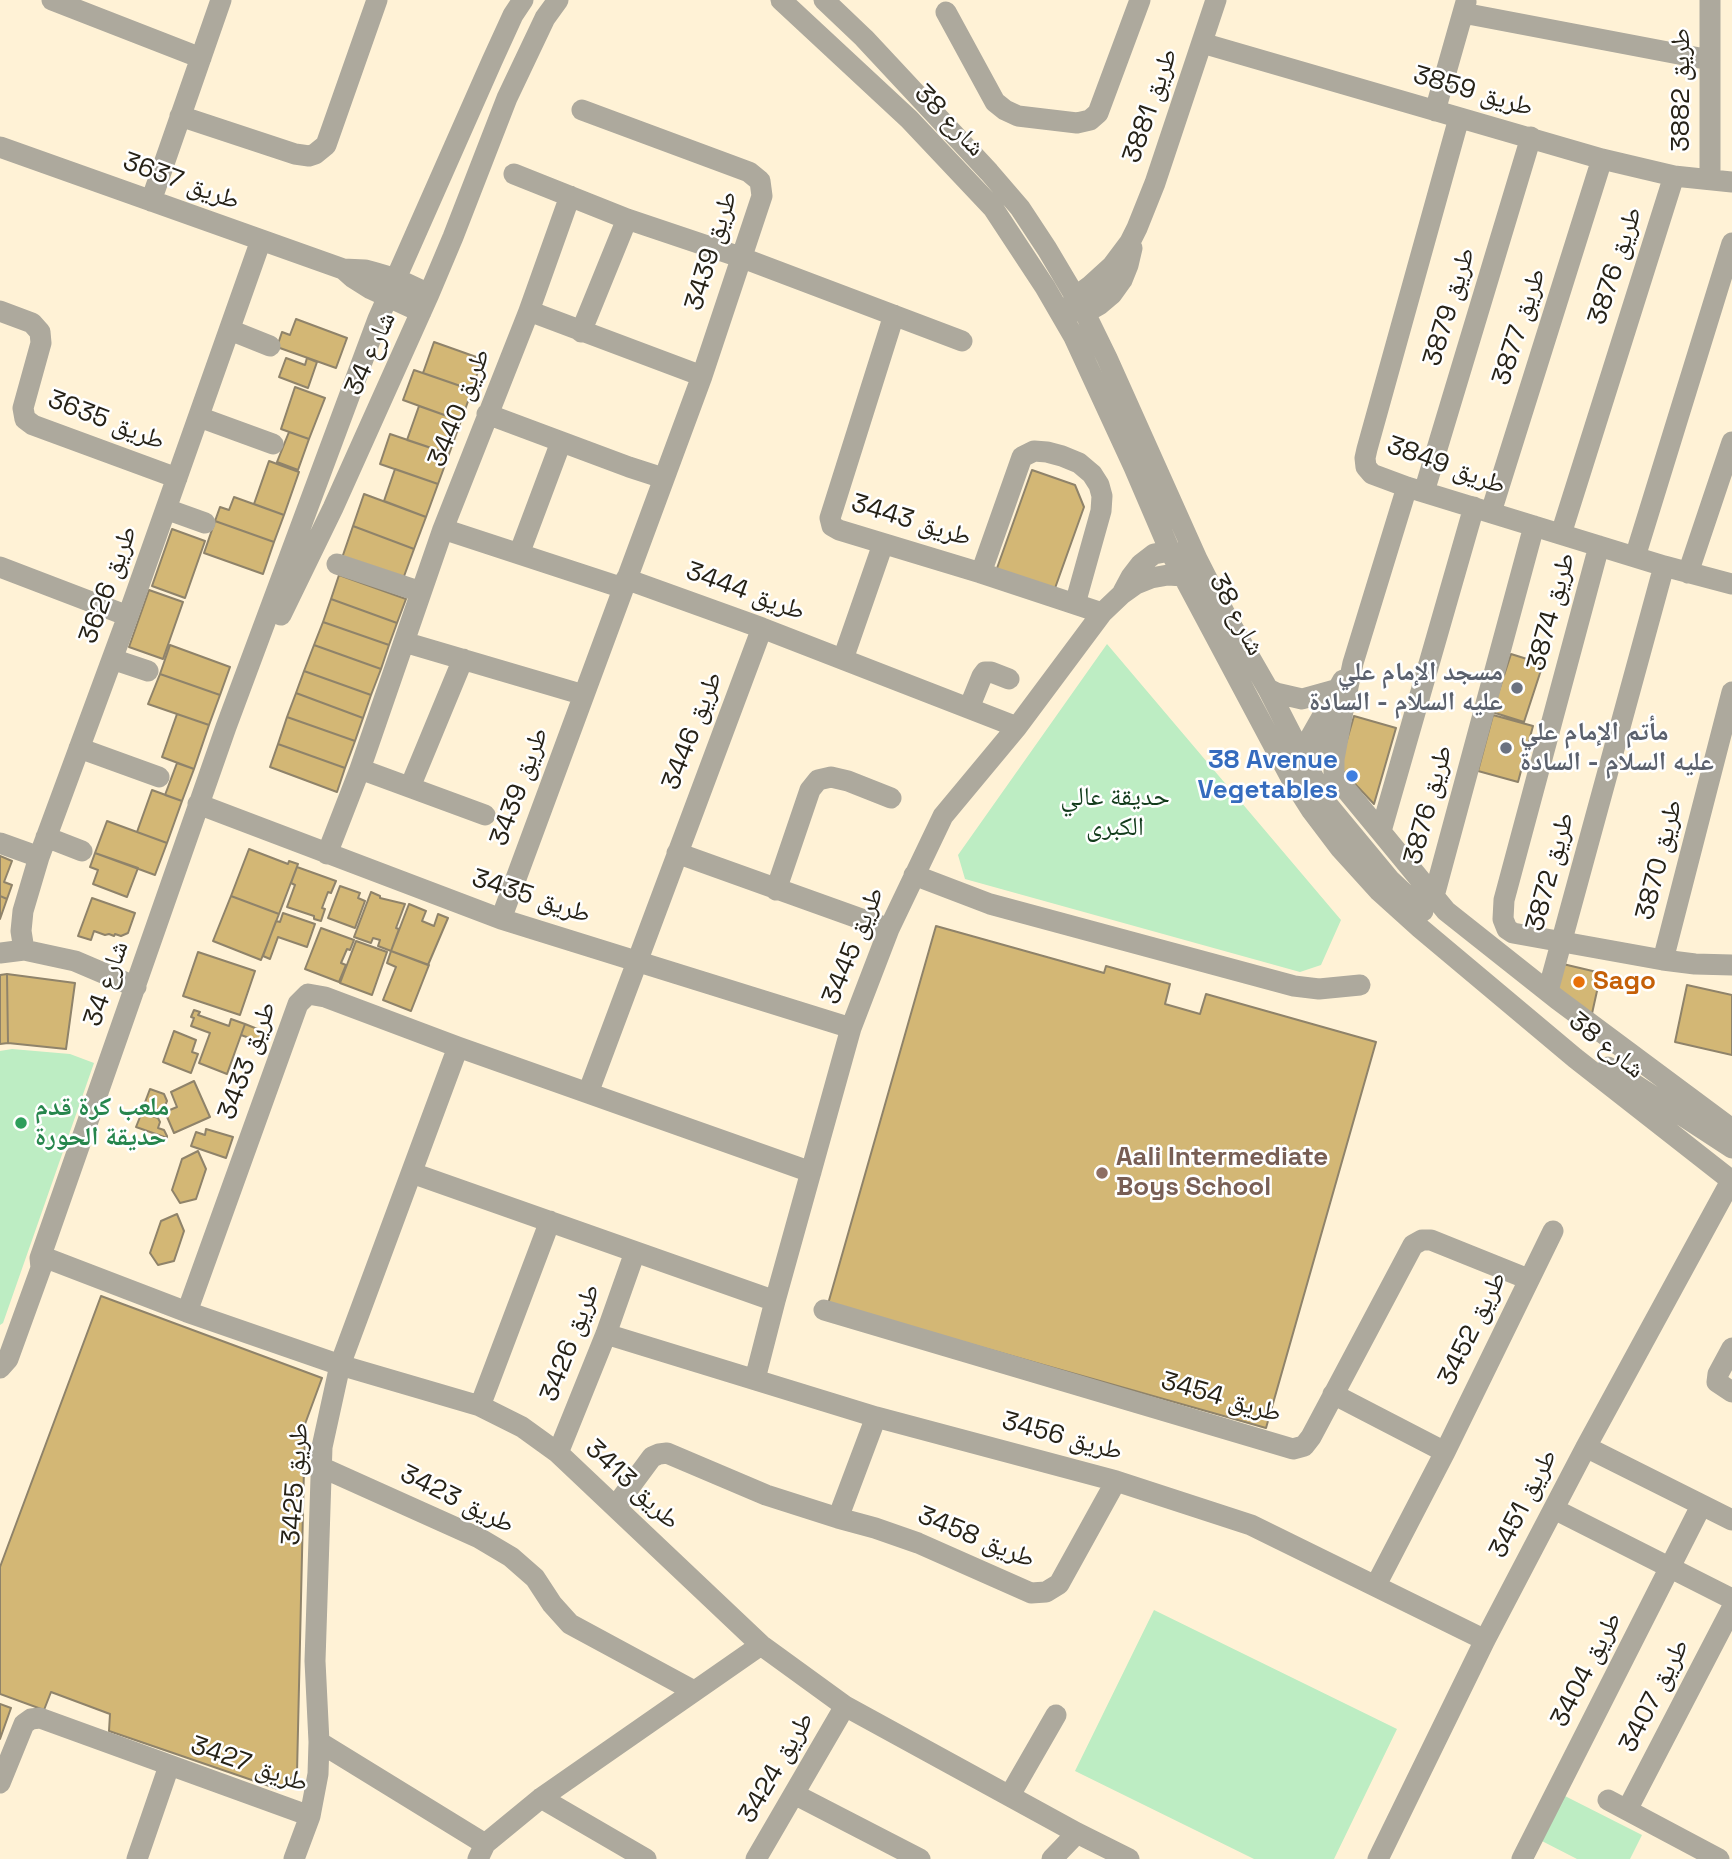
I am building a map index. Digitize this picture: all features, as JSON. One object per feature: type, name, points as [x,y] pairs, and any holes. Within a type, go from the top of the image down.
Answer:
[{"type":"street","points":[[151,201],[221,0]]},
{"type":"street","points":[[180,116],[295,155],[316,154],[326,145],[377,0]]},
{"type":"street","name":"شارع 34","points":[[0,1367],[10,1354],[198,804],[378,319],[492,61],[513,15],[523,0]]},
{"type":"street","points":[[551,9],[571,0]]},
{"type":"street","name":"شارع 38","points":[[781,0],[909,119],[993,208],[1074,337],[1170,551],[1184,576],[1295,765],[1327,804],[1390,880],[1419,908],[1574,1042],[1732,1148]]},
{"type":"street","name":"شارع 38","points":[[824,0],[873,47],[979,161],[1012,199],[1047,249],[1107,358],[1197,559],[1268,689],[1312,811],[1346,855],[1420,928],[1575,1058],[1732,1180]]},
{"type":"street","points":[[946,12],[995,102],[1018,116],[1077,124],[1090,120],[1098,113],[1140,0]]},
{"type":"street","name":"طريق 3881","points":[[1076,305],[1100,305],[1122,281],[1137,228],[1155,183],[1216,0]]},
{"type":"street","name":"طريق 3882","points":[[1710,0],[1710,179]]},
{"type":"street","points":[[61,2],[201,58]]},
{"type":"street","points":[[1435,111],[1465,7],[1710,60]]},
{"type":"street","name":"شارع 34","points":[[226,727],[333,508],[425,303],[507,98],[551,9]]},
{"type":"street","name":"طريق 3859","points":[[1202,43],[1602,159],[1674,176],[1732,182]]},
{"type":"street","name":"طريق 3439","points":[[501,919],[702,376],[762,196],[760,181],[749,172],[582,110]]},
{"type":"street","name":"طريق 3849","points":[[1459,118],[1365,458],[1366,467],[1372,474],[1415,489],[1664,566],[1732,584]]},
{"type":"street","name":"طريق 3879","points":[[1353,663],[1415,489],[1531,138]]},
{"type":"street","name":"طريق 3637","points":[[0,148],[343,269],[365,270],[393,288],[425,303]]},
{"type":"street","name":"طريق 3877","points":[[1381,831],[1482,510],[1602,159]]},
{"type":"street","points":[[514,174],[627,219],[740,257],[962,341]]},
{"type":"street","name":"طريق 3876","points":[[1561,534],[1674,176]]},
{"type":"street","name":"طريق 3440","points":[[327,854],[360,769],[443,529],[529,311],[570,196]]},
{"type":"street","points":[[582,332],[627,219]]},
{"type":"street","name":"طريق 3626","points":[[24,950],[21,931],[23,911],[39,857],[128,616],[261,240]]},
{"type":"street","points":[[1634,557],[1732,243]]},
{"type":"street","points":[[1045,287],[1076,305],[1070,311],[1074,337]]},
{"type":"street","name":"طريق 3635","points":[[0,311],[32,323],[40,332],[41,343],[23,408],[24,419],[33,425],[177,478]]},
{"type":"street","points":[[529,311],[702,376]]},
{"type":"street","name":"طريق 3443","points":[[894,315],[830,518],[832,526],[1102,613]]},
{"type":"street","points":[[230,330],[270,346]]},
{"type":"street","points":[[488,414],[663,478]]},
{"type":"street","points":[[199,417],[273,444]]},
{"type":"street","points":[[519,554],[561,442]]},
{"type":"street","points":[[1688,573],[1732,442]]},
{"type":"street","name":"طريق 3443","points":[[981,573],[1022,457],[1034,451],[1062,456],[1079,463],[1092,474],[1102,496],[1101,511],[1075,604]]},
{"type":"street","points":[[166,509],[205,523]]},
{"type":"street","name":"طريق 3876","points":[[1434,896],[1534,526]]},
{"type":"street","name":"طريق 3444","points":[[443,529],[519,554],[625,583],[762,628],[1017,727]]},
{"type":"street","points":[[843,659],[883,544]]},
{"type":"street","name":"طريق 3874","points":[[1561,942],[1513,933],[1507,929],[1503,919],[1504,900],[1599,546]]},
{"type":"street","points":[[1122,594],[1141,564],[1154,554],[1170,551],[1197,559]]},
{"type":"street","points":[[337,564],[421,592]]},
{"type":"street","name":"طريق 3872","points":[[1553,995],[1561,942],[1664,566]]},
{"type":"street","points":[[0,567],[128,616]]},
{"type":"street","points":[[1122,594],[1151,578],[1184,576]]},
{"type":"street","name":"طريق 3445","points":[[755,1379],[851,1028],[889,929],[914,875],[943,816],[1017,727],[1102,613],[1122,594]]},
{"type":"street","name":"طريق 3446","points":[[638,961],[762,628]]},
{"type":"street","points":[[404,642],[584,695]]},
{"type":"street","points":[[112,659],[148,671]]},
{"type":"street","points":[[410,787],[463,659]]},
{"type":"street","points":[[1295,765],[1353,663]]},
{"type":"street","points":[[1353,663],[1334,759],[1334,775],[1350,796],[1446,911],[1732,1129]]},
{"type":"street","points":[[969,708],[985,672],[1009,679]]},
{"type":"street","points":[[1268,689],[1276,694],[1302,699],[1338,689]]},
{"type":"street","name":"طريق 3870","points":[[1663,960],[1732,692]]},
{"type":"street","points":[[1295,765],[1324,746],[1343,711]]},
{"type":"street","points":[[79,748],[159,777]]},
{"type":"street","points":[[360,769],[485,815]]},
{"type":"street","points":[[776,890],[810,790],[818,780],[831,777],[848,780],[891,799]]},
{"type":"street","name":"طريق 3435","points":[[198,804],[501,919],[851,1028]]},
{"type":"street","points":[[1327,804],[1356,816],[1381,831]]},
{"type":"street","points":[[46,837],[82,851]]},
{"type":"street","points":[[0,844],[39,857]]},
{"type":"street","points":[[677,853],[889,929]]},
{"type":"street","points":[[914,875],[990,904],[1294,986],[1319,989],[1360,985]]},
{"type":"street","points":[[1561,942],[1663,960],[1730,959]]},
{"type":"street","points":[[0,953],[24,950],[75,961],[136,987]]},
{"type":"street","points":[[588,1093],[638,961]]},
{"type":"street","name":"طريق 3433","points":[[187,1312],[298,1004],[309,994],[325,997],[811,1172]]},
{"type":"street","points":[[1527,1001],[1553,995]]},
{"type":"street","name":"طريق 3425","points":[[294,1859],[310,1816],[318,1774],[315,1661],[322,1447],[340,1365],[458,1047]]},
{"type":"street","points":[[412,1173],[775,1301]]},
{"type":"street","name":"طريق 3451","points":[[1378,1859],[1485,1640],[1586,1447],[1732,1180]]},
{"type":"street","points":[[480,1406],[550,1221]]},
{"type":"street","name":"طريق 3452","points":[[1376,1585],[1445,1452],[1553,1231]]},
{"type":"street","name":"طريق 3454","points":[[824,1310],[1293,1449],[1304,1447],[1311,1437],[1413,1245],[1422,1240],[1431,1240],[1528,1279]]},
{"type":"street","name":"طريق 3426","points":[[558,1453],[606,1334],[635,1252]]},
{"type":"street","name":"شارع 34","points":[[0,1350],[33,1264],[41,1257]]},
{"type":"street","name":"طريق 3413","points":[[41,1257],[187,1312],[340,1365],[480,1406],[522,1427],[558,1453],[761,1645],[845,1706],[1129,1859]]},
{"type":"street","name":"طريق 3456","points":[[606,1334],[876,1417],[1116,1480],[1251,1525],[1485,1640]]},
{"type":"street","points":[[1732,1348],[1718,1374],[1717,1382],[1732,1392]]},
{"type":"street","points":[[1333,1394],[1445,1452]]},
{"type":"street","points":[[838,1518],[876,1417]]},
{"type":"street","points":[[1586,1447],[1732,1520]]},
{"type":"street","name":"طريق 3458","points":[[615,1507],[652,1457],[667,1454],[766,1495],[918,1543],[1031,1593],[1046,1592],[1059,1584],[1116,1480]]},
{"type":"street","name":"طريق 3423","points":[[321,1468],[479,1538],[511,1557],[535,1578],[552,1604],[570,1624],[694,1692]]},
{"type":"street","name":"طريق 3404","points":[[1522,1859],[1701,1506]]},
{"type":"street","points":[[1554,1509],[1732,1599]]},
{"type":"street","name":"طريق 3407","points":[[1686,1851],[1617,1805],[1732,1608]]},
{"type":"street","points":[[319,1742],[482,1851],[541,1798],[761,1645]]},
{"type":"street","name":"طريق 3424","points":[[756,1859],[845,1706]]},
{"type":"street","points":[[1010,1795],[1056,1715]]},
{"type":"street","name":"طريق 3427","points":[[0,1783],[24,1724],[31,1719],[40,1718],[310,1816]]},
{"type":"street","name":"طريق 3427","points":[[137,1859],[169,1766]]},
{"type":"street","points":[[794,1794],[920,1859]]},
{"type":"street","points":[[541,1798],[646,1859]]},
{"type":"street","points":[[1052,1859],[1077,1833]]},
{"type":"street","points":[[1686,1851],[1719,1859]]},
{"type":"green space","name":"حديقة عالي الكبرى","points":[[1107,644],[1341,920],[1321,965],[1300,972],[965,879],[958,855]]},
{"type":"green space","points":[[12,1049],[70,1054],[94,1063],[3,1323],[0,1325],[0,1051]]},
{"type":"green space","points":[[1154,1610],[1397,1729],[1334,1859],[1254,1859],[1075,1771]]},
{"type":"green space","points":[[1561,1794],[1642,1835],[1630,1859],[1577,1859],[1538,1839]]},
{"type":"building","points":[[296,319],[347,338],[336,368],[277,347],[282,332],[290,335]]},
{"type":"building","points":[[434,342],[482,359],[472,390],[423,373]]},
{"type":"building","points":[[286,358],[305,365],[307,358],[317,362],[308,388],[279,377]]},
{"type":"building","points":[[414,370],[472,390],[461,421],[403,400]]},
{"type":"building","points":[[295,387],[325,398],[309,439],[281,429]]},
{"type":"building","points":[[419,406],[461,421],[449,454],[407,440]]},
{"type":"building","points":[[289,432],[309,439],[298,470],[277,462]]},
{"type":"building","points":[[390,434],[449,454],[438,484],[380,464]]},
{"type":"building","points":[[269,461],[299,472],[284,515],[254,504]]},
{"type":"building","points":[[395,469],[438,484],[426,517],[384,501]]},
{"type":"building","points":[[1032,470],[1075,485],[1084,507],[1054,591],[996,571]]},
{"type":"building","points":[[364,494],[426,517],[414,549],[353,526]]},
{"type":"building","points":[[234,497],[284,515],[274,542],[215,521],[220,507],[229,510]]},
{"type":"building","points":[[215,521],[274,542],[263,574],[204,553]]},
{"type":"building","points":[[353,526],[414,549],[403,579],[342,558]]},
{"type":"building","points":[[172,529],[205,541],[185,598],[152,586]]},
{"type":"building","points":[[339,575],[406,599],[397,623],[331,599]]},
{"type":"building","points":[[149,590],[183,602],[163,659],[129,647]]},
{"type":"building","points":[[331,599],[397,623],[389,645],[323,622]]},
{"type":"building","points":[[323,622],[389,645],[381,669],[314,645]]},
{"type":"building","points":[[170,645],[230,667],[220,695],[160,674]]},
{"type":"building","points":[[314,645],[381,669],[371,695],[304,671]]},
{"type":"building","name":"مسجد الإمام علي عليه السلام - السادة","points":[[1511,654],[1543,664],[1524,722],[1492,712]]},
{"type":"building","points":[[304,671],[371,695],[363,718],[296,693]]},
{"type":"building","points":[[160,674],[220,695],[209,725],[148,704]]},
{"type":"building","points":[[296,693],[363,718],[355,741],[287,717]]},
{"type":"building","points":[[177,714],[209,725],[194,769],[162,757]]},
{"type":"building","name":"مأتم الإمام علي عليه السلام - السادة","points":[[1493,715],[1533,726],[1518,782],[1478,771]]},
{"type":"building","points":[[1354,716],[1396,728],[1374,804],[1339,767]]},
{"type":"building","points":[[287,717],[355,741],[345,768],[278,744]]},
{"type":"building","points":[[278,744],[345,768],[337,792],[270,767]]},
{"type":"building","points":[[177,763],[194,769],[182,801],[165,795]]},
{"type":"building","points":[[152,790],[182,801],[167,843],[137,832]]},
{"type":"building","points":[[107,821],[167,843],[155,875],[95,853]]},
{"type":"building","points":[[249,849],[288,864],[289,861],[298,864],[279,914],[231,896]]},
{"type":"building","points":[[95,853],[138,868],[127,897],[93,884],[98,870],[90,867]]},
{"type":"building","points":[[0,856],[12,861],[4,882],[12,885],[7,899],[0,896]]},
{"type":"building","points":[[297,867],[336,881],[322,908],[325,909],[321,921],[287,907],[295,885],[291,883]]},
{"type":"building","points":[[340,886],[360,893],[358,898],[365,901],[355,928],[328,918]]},
{"type":"building","points":[[371,892],[380,898],[405,904],[391,951],[378,946],[380,940],[373,938],[371,943],[354,937]]},
{"type":"building","points":[[0,896],[7,899],[0,919]]},
{"type":"building","points":[[231,896],[279,914],[261,960],[213,941]]},
{"type":"building","points":[[92,898],[135,913],[128,933],[114,936],[94,931],[91,940],[78,936]]},
{"type":"building","points":[[409,904],[426,911],[422,921],[434,926],[438,914],[448,918],[428,965],[391,951]]},
{"type":"building","points":[[283,913],[315,924],[307,947],[278,937],[270,959],[263,956],[276,921],[280,922]]},
{"type":"building","name":"Aali Intermediate Boys School","points":[[936,926],[1104,973],[1106,966],[1170,984],[1165,1004],[1200,1014],[1206,994],[1376,1042],[1266,1428],[828,1304]]},
{"type":"building","points":[[321,928],[354,940],[341,963],[346,965],[339,982],[305,969]]},
{"type":"building","points":[[356,941],[387,952],[372,995],[340,983]]},
{"type":"building","points":[[391,951],[429,965],[411,1011],[383,1000],[396,967],[387,963]]},
{"type":"building","points":[[198,952],[255,971],[240,1015],[183,996]]},
{"type":"building","name":"Sago","points":[[1563,964],[1601,973],[1591,1018],[1557,992]]},
{"type":"building","points":[[7,974],[75,983],[66,1049],[8,1043]]},
{"type":"building","points":[[7,974],[8,1043],[0,1044],[0,975]]},
{"type":"building","points":[[1687,985],[1732,995],[1732,1055],[1675,1042]]},
{"type":"building","points":[[194,1010],[200,1012],[198,1015],[229,1026],[231,1019],[245,1024],[227,1074],[199,1063],[210,1033],[191,1026]]},
{"type":"building","points":[[245,1024],[270,1034],[266,1044],[241,1035]]},
{"type":"building","points":[[174,1031],[196,1040],[192,1052],[198,1054],[191,1073],[163,1062]]},
{"type":"building","points":[[194,1081],[210,1117],[174,1133],[165,1112],[177,1107],[171,1092]]},
{"type":"building","points":[[150,1089],[164,1094],[167,1101],[164,1108],[158,1110],[144,1105]]},
{"type":"building","points":[[142,1112],[158,1118],[158,1128],[164,1130],[167,1138],[136,1127]]},
{"type":"building","points":[[206,1129],[233,1137],[226,1158],[191,1146],[196,1132],[205,1135]]},
{"type":"building","points":[[198,1151],[206,1169],[196,1199],[180,1203],[172,1190],[182,1159]]},
{"type":"building","points":[[177,1214],[184,1231],[174,1261],[158,1265],[150,1253],[161,1221]]},
{"type":"building","points":[[101,1296],[322,1378],[305,1424],[297,1773],[278,1789],[109,1731],[110,1714],[51,1692],[44,1710],[0,1694],[0,1567]]},
{"type":"building","points":[[0,1704],[11,1708],[0,1739]]},
{"type":"place","name":"مسجد الإمام علي عليه السلام - السادة","points":[[1517,688]]},
{"type":"place","name":"مأتم الإمام علي عليه السلام - السادة","points":[[1506,748]]},
{"type":"place","name":"38 Avenue Vegetables","points":[[1352,776]]},
{"type":"place","name":"Sago","points":[[1579,982]]},
{"type":"place","name":"ملعب كرة قدم حديقة الحورة","points":[[21,1123]]},
{"type":"place","name":"Aali Intermediate Boys School","points":[[1102,1173]]}]
